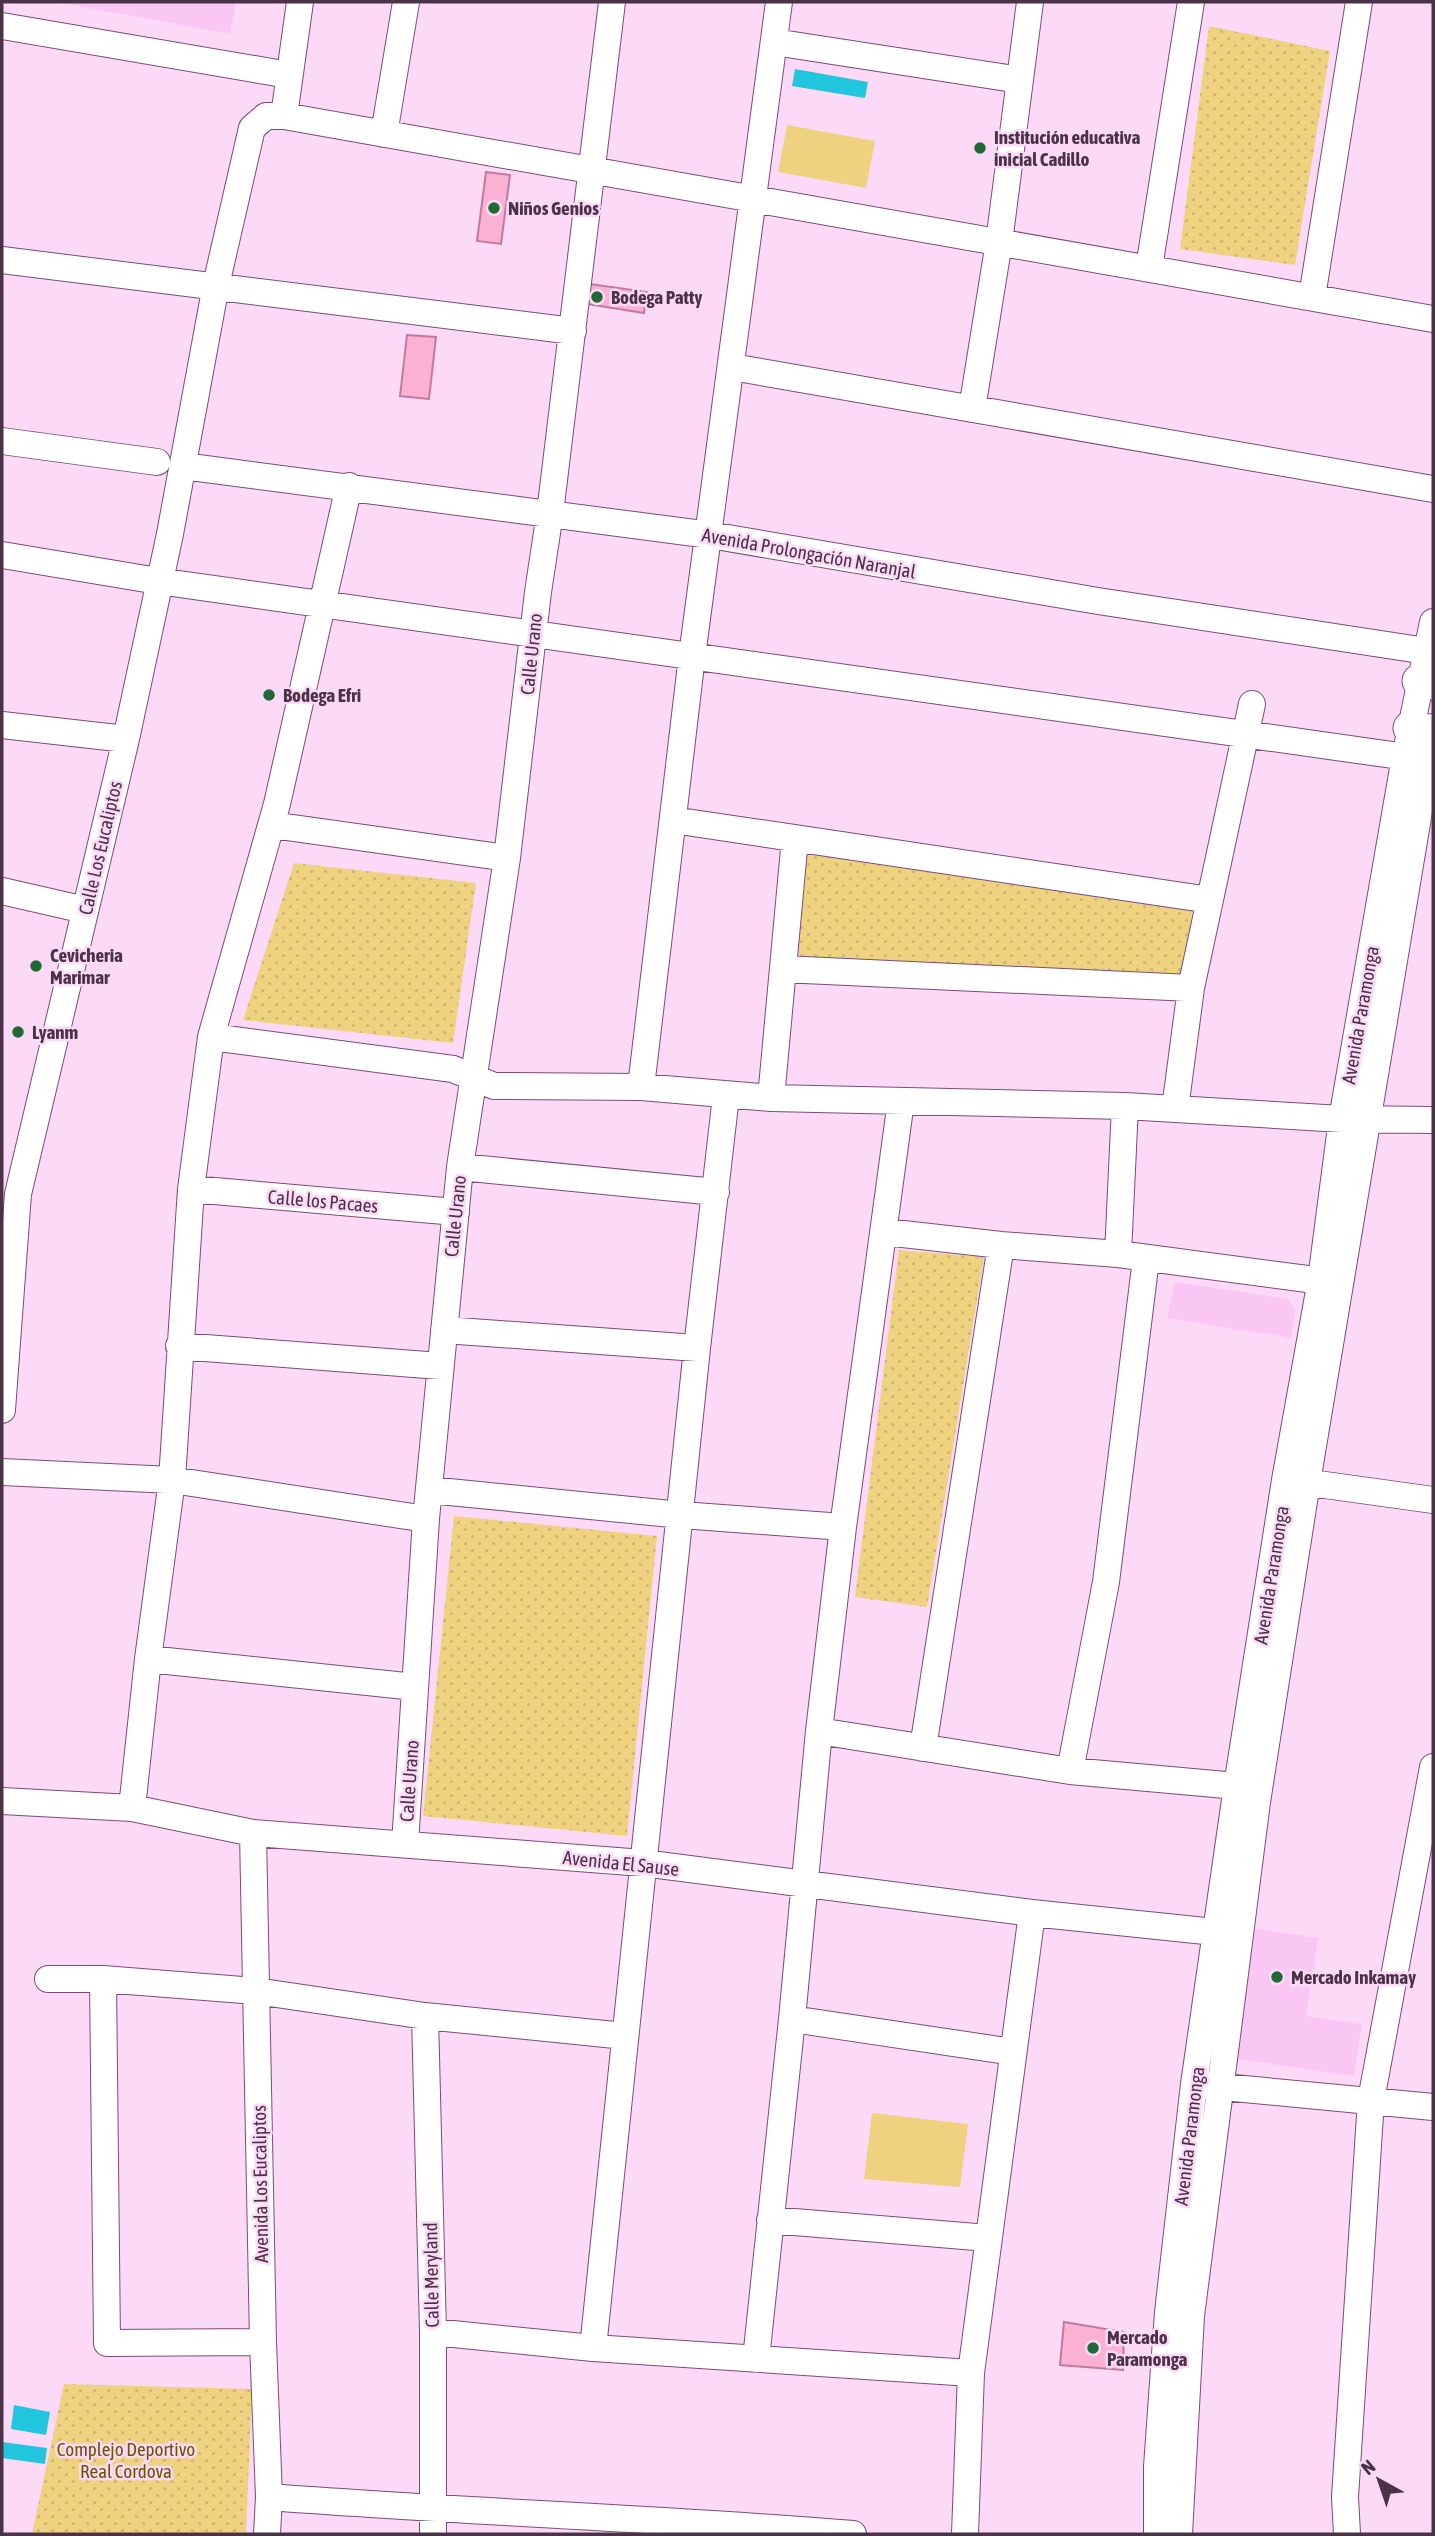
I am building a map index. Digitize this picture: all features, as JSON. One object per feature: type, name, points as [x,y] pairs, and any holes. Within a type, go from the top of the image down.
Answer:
[{"type":"street","points":[[300,2],[284,116],[1433,319]]},
{"type":"street","points":[[384,134],[406,2]]},
{"type":"street","name":"Calle Urano","points":[[405,1844],[426,1520],[460,1167],[507,858],[612,2]]},
{"type":"street","points":[[641,1087],[692,656],[779,2]]},
{"type":"street","points":[[972,409],[999,242],[1030,2]]},
{"type":"street","points":[[1149,268],[1191,2]]},
{"type":"street","points":[[1312,297],[1359,2]]},
{"type":"street","points":[[2,26],[289,75]]},
{"type":"street","points":[[774,42],[1020,80]]},
{"type":"street","name":"Calle Los Eucaliptos","points":[[2,1410],[10,1192],[85,910],[126,739],[170,534],[216,285],[252,128],[266,116],[284,116]]},
{"type":"street","points":[[2,260],[573,331]]},
{"type":"street","points":[[732,367],[1433,489]]},
{"type":"street","points":[[2,441],[157,463]]},
{"type":"street","name":"Avenida Prolongación Naranjal","points":[[183,466],[710,535],[1098,601],[1428,667]]},
{"type":"street","points":[[132,1808],[148,1659],[172,1480],[191,1189],[211,1037],[272,825],[349,486]]},
{"type":"street","points":[[2,555],[158,581],[1245,734],[1425,742]]},
{"type":"street","name":"Avenida Paramonga","points":[[1157,2534],[1157,2467],[1228,1933],[1237,1786],[1296,1481],[1331,1282],[1355,1119],[1425,742],[1433,622]]},
{"type":"street","points":[[1175,1109],[1191,988],[1252,704]]},
{"type":"street","points":[[2,725],[126,739]]},
{"type":"street","points":[[673,820],[1210,900]]},
{"type":"street","points":[[272,825],[507,858]]},
{"type":"street","points":[[771,1098],[795,838]]},
{"type":"street","points":[[2,891],[85,910]]},
{"type":"street","points":[[783,969],[1191,988]]},
{"type":"street","points":[[211,1037],[453,1069],[494,1086],[641,1087],[771,1098],[1125,1106],[1355,1119],[1433,1120]]},
{"type":"street","points":[[593,2348],[697,1348],[726,1096]]},
{"type":"street","points":[[756,2359],[819,1731],[843,1527],[901,1101]]},
{"type":"street","points":[[1118,1254],[1125,1106]]},
{"type":"street","points":[[460,1167],[716,1192]]},
{"type":"street","name":"Calle los Pacaes","points":[[191,1189],[456,1212]]},
{"type":"street","points":[[885,1232],[1118,1254],[1331,1282]]},
{"type":"street","points":[[923,1748],[1001,1245]]},
{"type":"street","points":[[1070,1772],[1106,1581],[1146,1259]]},
{"type":"street","points":[[444,1330],[697,1348]]},
{"type":"street","points":[[179,1346],[440,1366]]},
{"type":"street","points":[[2,1472],[172,1480],[426,1520]]},
{"type":"street","points":[[1296,1481],[1433,1500]]},
{"type":"street","name":"Avenida Paramonga","points":[[1228,1933],[1257,1802],[1296,1481]]},
{"type":"street","points":[[429,1490],[681,1515],[843,1527]]},
{"type":"street","points":[[148,1659],[415,1687]]},
{"type":"street","points":[[819,1731],[1070,1772],[1237,1786]]},
{"type":"street","points":[[1347,2534],[1345,2497],[1371,2100],[1429,1820],[1433,1767]]},
{"type":"street","name":"Avenida El Sause","points":[[2,1801],[132,1808],[253,1833],[643,1863],[804,1886],[1228,1933]]},
{"type":"street","name":"Avenida Los Eucaliptos","points":[[253,1833],[263,2342],[269,2497],[267,2534]]},
{"type":"street","points":[[965,2534],[971,2373],[1032,1913]]},
{"type":"street","points":[[48,1979],[103,1979],[256,1991],[425,2016],[625,2036]]},
{"type":"street","points":[[103,1979],[107,2343],[263,2342]]},
{"type":"street","name":"Calle Meryland","points":[[425,2016],[433,2332],[433,2522]]},
{"type":"street","points":[[792,2020],[1013,2052]]},
{"type":"street","points":[[1207,2086],[1433,2107]]},
{"type":"street","points":[[770,2220],[988,2238]]},
{"type":"street","name":"Avenida Paramonga","points":[[1179,2314],[1179,2534]]},
{"type":"street","points":[[433,2332],[593,2348],[971,2373]]},
{"type":"street","points":[[269,2497],[433,2522],[853,2534]]},
{"type":"shaded area","points":[[57,2],[236,2],[230,34]]},
{"type":"shaded area","points":[[1175,1282],[1288,1299],[1295,1309],[1291,1338],[1167,1318]]},
{"type":"shaded area","name":"Mercado Inkamay","points":[[1250,1928],[1318,1938],[1306,2016],[1362,2024],[1354,2076],[1230,2058]]},
{"type":"green space","points":[[1209,26],[1330,51],[1295,265],[1180,249]]},
{"type":"green space","points":[[787,125],[875,141],[866,188],[778,172]]},
{"type":"green space","points":[[804,851],[1193,908],[1184,978],[795,958]]},
{"type":"green space","points":[[294,863],[476,883],[453,1043],[243,1020]]},
{"type":"green space","points":[[899,1250],[984,1257],[927,1607],[855,1597]]},
{"type":"green space","points":[[454,1516],[657,1536],[627,1836],[423,1816]]},
{"type":"green space","points":[[872,2113],[968,2124],[960,2187],[864,2179]]},
{"type":"green space","name":"Complejo Deportivo Real Cordova","points":[[64,2384],[252,2389],[246,2534],[32,2534]]},
{"type":"water","points":[[795,69],[868,82],[865,98],[792,86]]},
{"type":"water","points":[[14,2405],[50,2412],[46,2435],[11,2429]]},
{"type":"water","points":[[2,2442],[47,2448],[45,2464],[2,2458]]},
{"type":"building","name":"Niños Genios","points":[[486,172],[510,175],[501,244],[477,241]]},
{"type":"building","points":[[590,284],[647,292],[644,313],[587,304]]},
{"type":"building","points":[[407,335],[436,337],[429,399],[400,396]]},
{"type":"building","name":"Mercado Paramonga","points":[[1064,2322],[1124,2332],[1123,2370],[1060,2365]]},
{"type":"place","name":"Institución educativa inicial Cadillo","points":[[980,148]]},
{"type":"place","name":"Niños Genios","points":[[494,208]]},
{"type":"place","name":"Bodega Patty","points":[[597,297]]},
{"type":"place","name":"Bodega Efri","points":[[269,695]]},
{"type":"place","name":"Cevicheria Marimar","points":[[36,966]]},
{"type":"place","name":"Lyanm","points":[[18,1032]]},
{"type":"place","name":"Mercado Inkamay","points":[[1277,1977]]},
{"type":"place","name":"Mercado Paramonga","points":[[1093,2348]]}]
